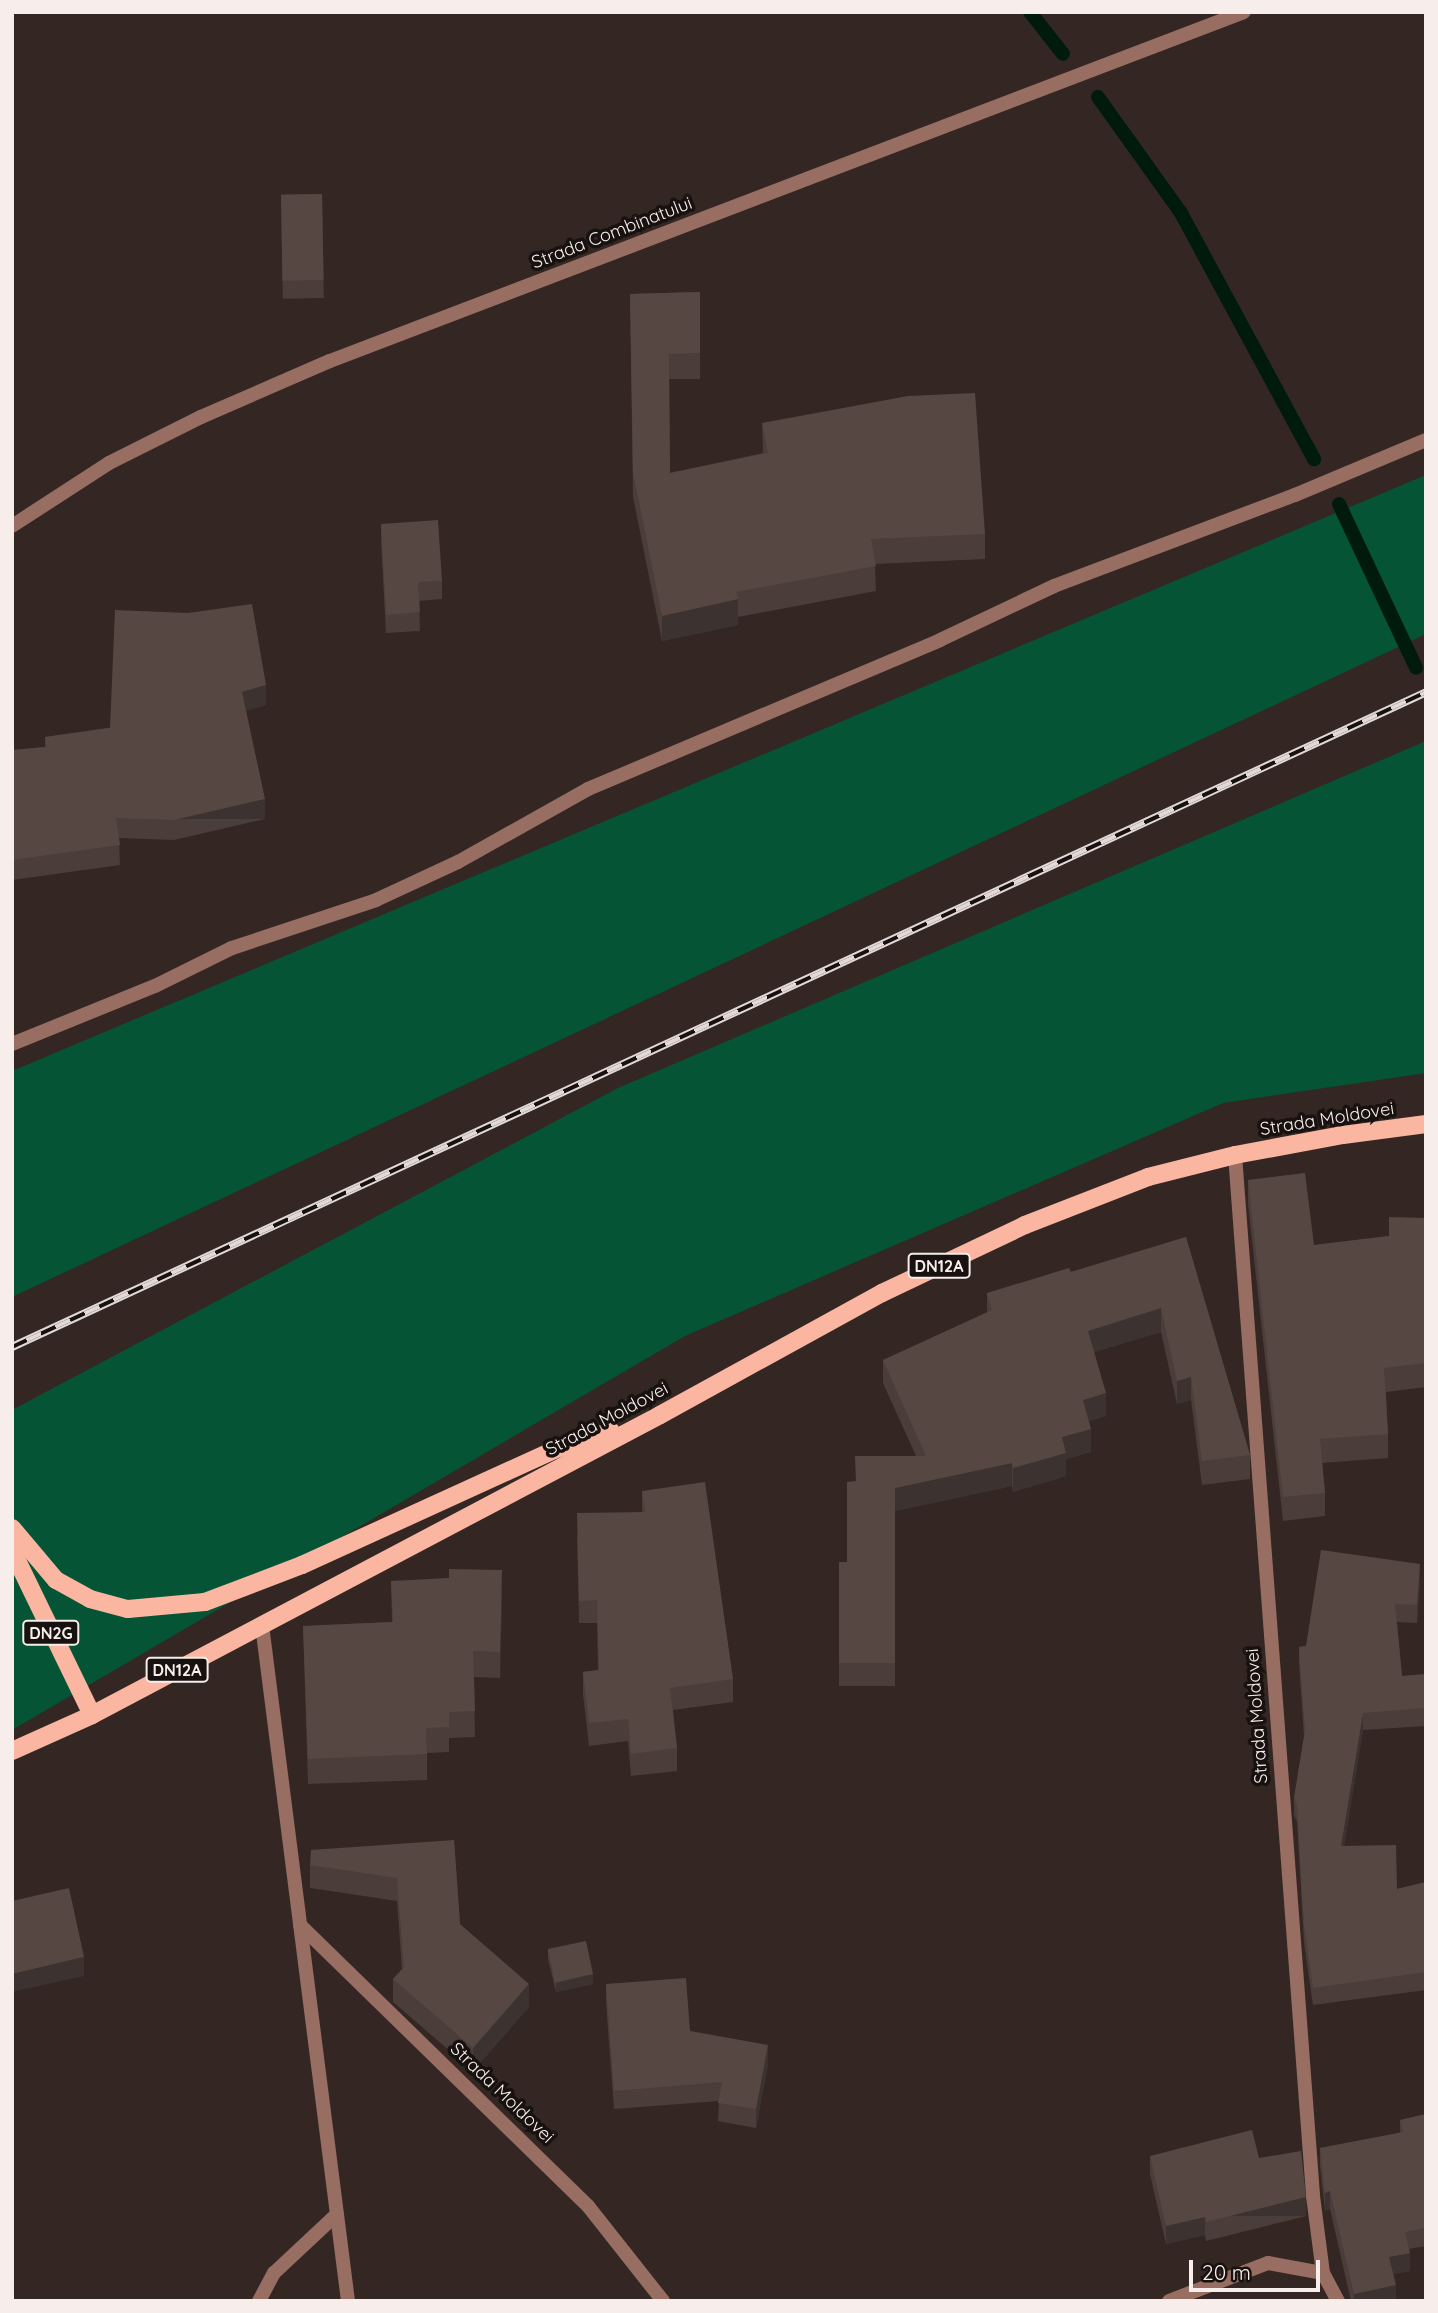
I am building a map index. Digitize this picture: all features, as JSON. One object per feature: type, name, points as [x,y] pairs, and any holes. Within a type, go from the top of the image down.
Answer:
[{"type":"main road","name":"Strada Moldovei","points":[[12,1751],[92,1715],[660,1415],[882,1293],[1025,1225],[1148,1177],[1234,1155],[1343,1135],[1426,1124]]},
{"type":"main road","points":[[12,1528],[56,1580],[90,1599],[128,1609],[205,1602],[302,1565],[554,1450],[660,1415]]},
{"type":"main road","name":"DN2G","points":[[12,1550],[92,1715]]},
{"type":"street","name":"Strada Combinatului","points":[[12,526],[109,463],[201,417],[330,361],[454,316],[1244,12]]},
{"type":"street","points":[[12,1044],[155,986],[232,948],[376,900],[458,862],[588,789],[940,640],[1054,586],[1295,495],[1426,440]]},
{"type":"street","name":"Strada Moldovei","points":[[1234,1155],[1313,2196],[1323,2273],[1338,2301]]},
{"type":"street","points":[[262,1625],[348,2301]]},
{"type":"street","name":"Strada Moldovei","points":[[300,1925],[588,2206],[663,2301]]},
{"type":"street","points":[[259,2301],[274,2273],[337,2214]]},
{"type":"street","points":[[1169,2301],[1268,2263],[1323,2273]]},
{"type":"green space","points":[[1426,475],[1426,634],[12,1297],[12,1071]]},
{"type":"green space","points":[[1426,741],[1426,1073],[1223,1103],[685,1336],[12,1730],[12,1410],[618,1088]]},
{"type":"building","points":[[322,194],[324,280],[283,281],[281,195]]},
{"type":"building","points":[[700,292],[700,353],[669,354],[670,473],[768,453],[762,423],[908,396],[975,393],[985,534],[871,539],[876,566],[736,592],[738,599],[662,616],[633,472],[630,294]]},
{"type":"building","points":[[438,520],[442,581],[418,582],[420,612],[386,615],[381,524]]},
{"type":"building","points":[[252,604],[266,685],[242,692],[265,799],[174,820],[116,818],[120,845],[12,860],[12,750],[46,747],[45,737],[110,728],[115,610],[188,613]]},
{"type":"building","points":[[1305,1173],[1314,1245],[1389,1236],[1389,1217],[1426,1218],[1426,1363],[1384,1368],[1388,1434],[1320,1439],[1325,1493],[1283,1497],[1248,1180]]},
{"type":"building","points":[[1186,1237],[1250,1455],[1202,1461],[1191,1377],[1177,1381],[1161,1308],[1088,1331],[1106,1393],[1083,1400],[1091,1429],[1062,1437],[1066,1453],[1013,1468],[1012,1463],[895,1488],[895,1663],[839,1663],[839,1562],[847,1562],[847,1482],[856,1481],[855,1456],[926,1456],[883,1360],[992,1310],[987,1293],[1069,1268],[1071,1272]]},
{"type":"building","points":[[705,1482],[733,1679],[670,1688],[677,1748],[631,1754],[628,1719],[589,1723],[583,1672],[599,1670],[597,1600],[579,1601],[577,1513],[645,1512],[642,1491]]},
{"type":"building","points":[[1321,1550],[1420,1564],[1417,1605],[1395,1604],[1402,1676],[1426,1674],[1426,1708],[1363,1713],[1341,1846],[1396,1845],[1397,1889],[1426,1882],[1426,1972],[1313,1988],[1304,1925],[1297,1805],[1294,1798],[1305,1731],[1299,1647],[1306,1646]]},
{"type":"building","points":[[449,1569],[502,1570],[500,1652],[473,1651],[475,1711],[449,1712],[449,1727],[426,1728],[427,1754],[308,1759],[303,1626],[393,1622],[391,1581],[449,1578]]},
{"type":"building","points":[[454,1840],[460,1924],[529,1984],[473,2048],[393,1979],[404,1967],[397,1878],[310,1865],[311,1850]]},
{"type":"building","points":[[69,1888],[84,1957],[12,1974],[12,1901]]},
{"type":"building","points":[[586,1941],[593,1974],[555,1982],[548,1949]]},
{"type":"building","points":[[686,1978],[690,2031],[768,2045],[756,2109],[718,2103],[722,2082],[614,2091],[606,1984]]},
{"type":"building","points":[[1426,2114],[1426,2228],[1405,2232],[1410,2253],[1389,2257],[1396,2285],[1354,2294],[1330,2191],[1325,2193],[1320,2148],[1403,2132],[1400,2120]]},
{"type":"building","points":[[1252,2130],[1259,2158],[1301,2151],[1306,2197],[1206,2222],[1205,2217],[1166,2226],[1150,2156]]},
{"type":"waterway","points":[[1030,12],[1063,54]]},
{"type":"waterway","points":[[1098,97],[1181,213],[1314,459]]},
{"type":"waterway","points":[[1339,504],[1416,668]]},
{"type":"railway","points":[[12,1347],[1426,692]]}]
